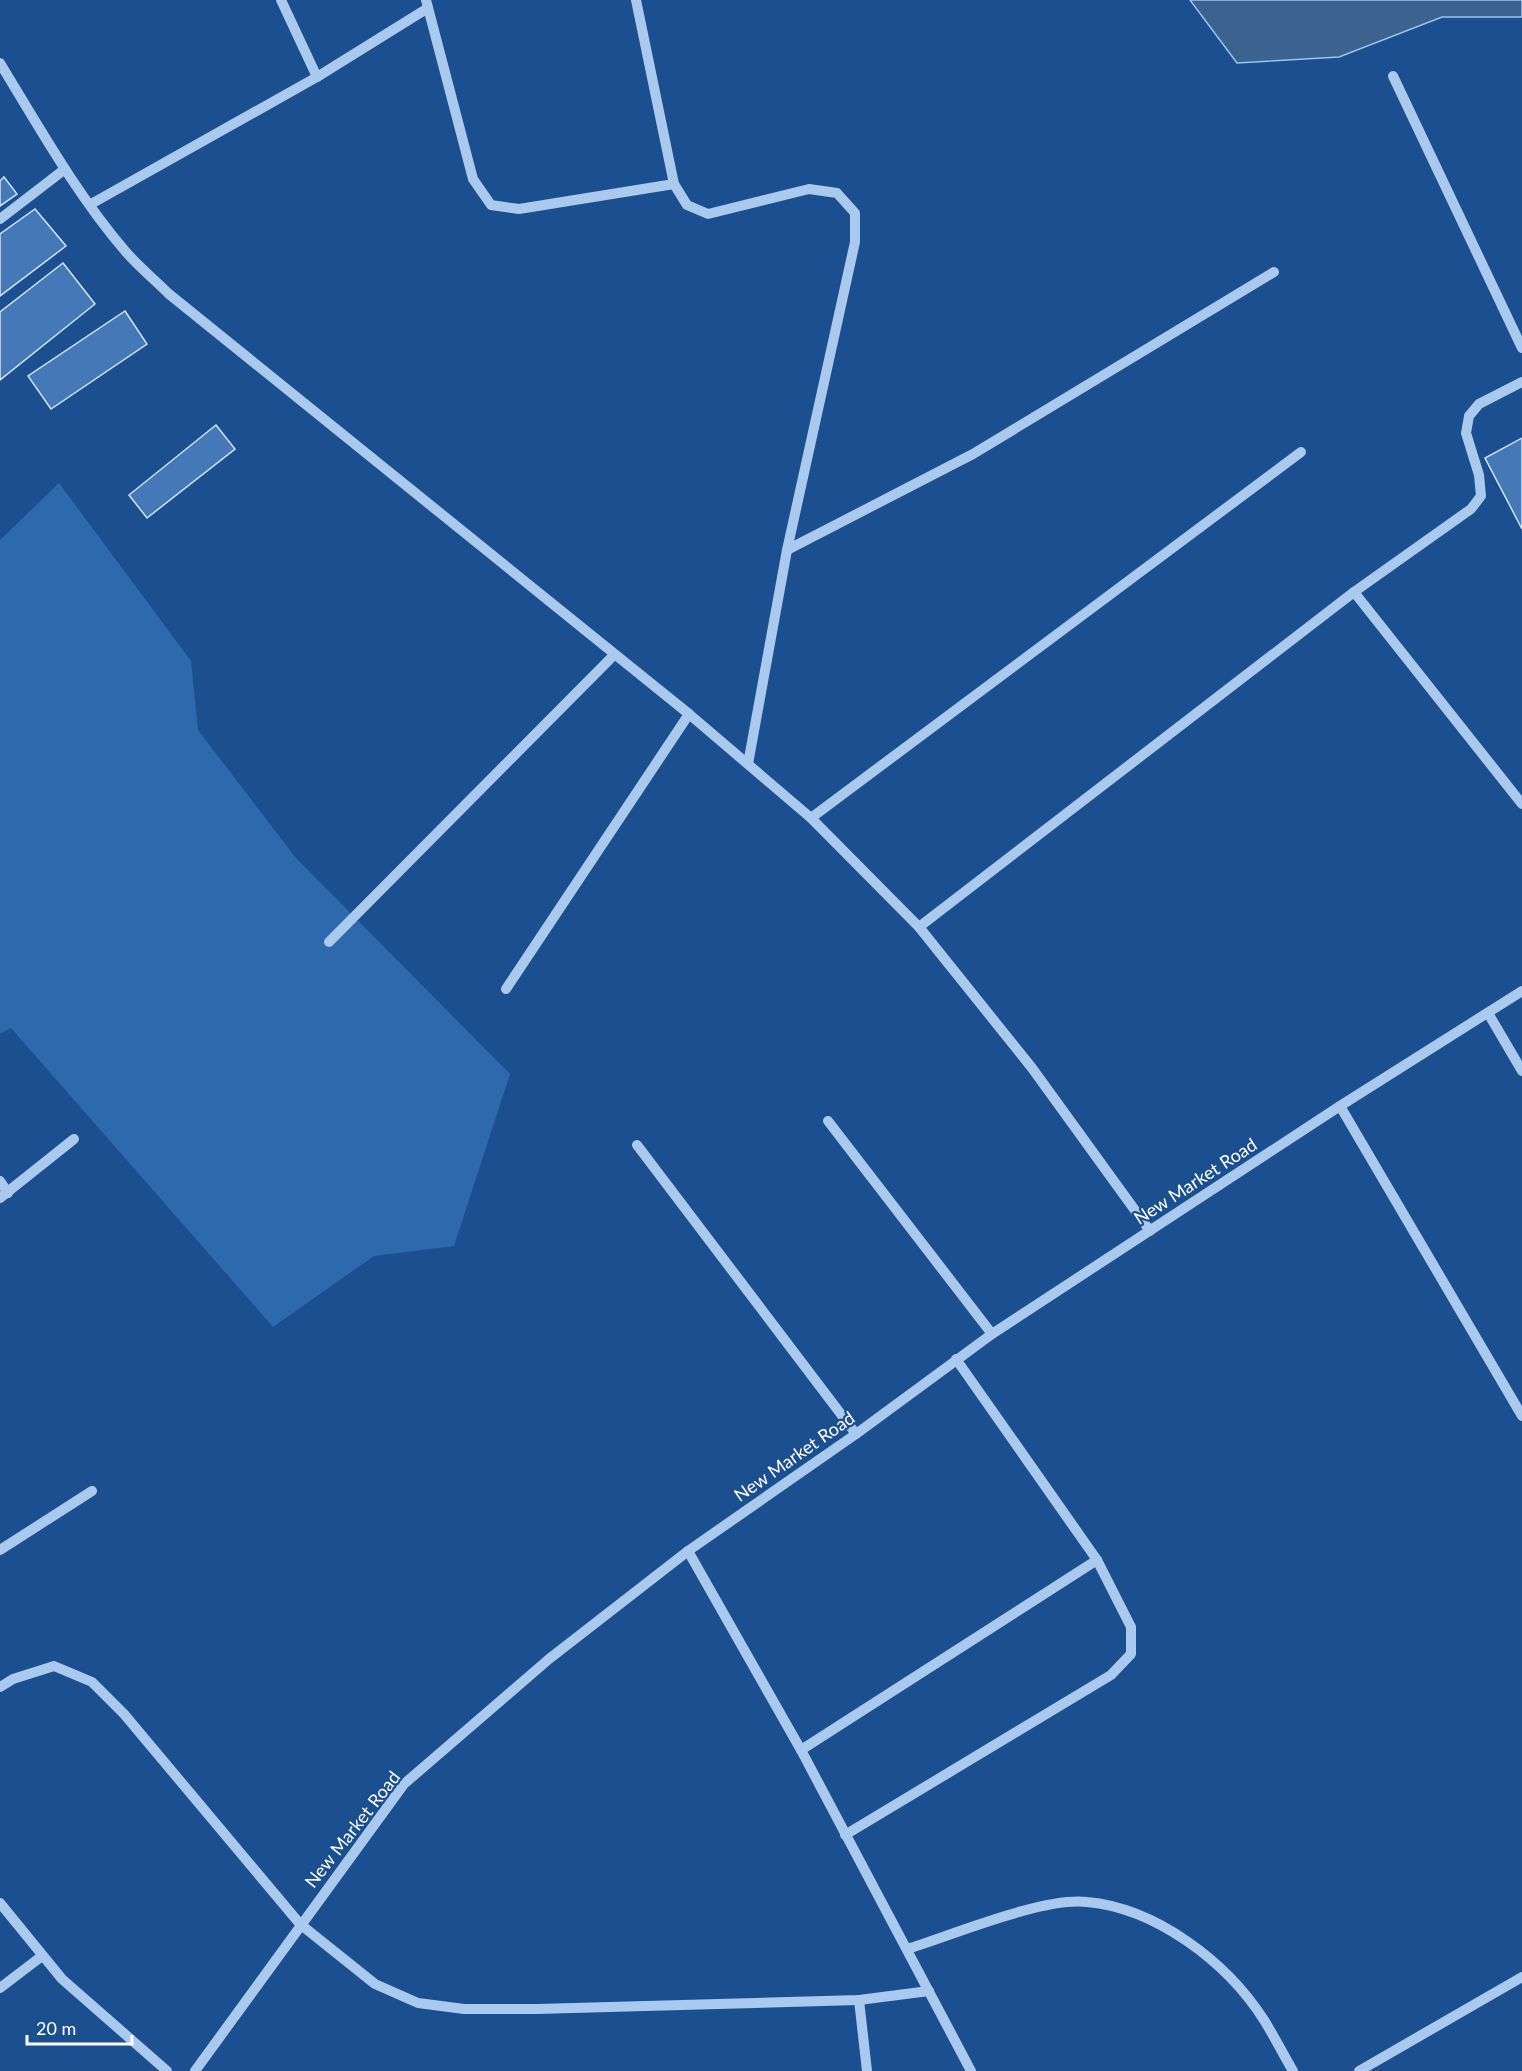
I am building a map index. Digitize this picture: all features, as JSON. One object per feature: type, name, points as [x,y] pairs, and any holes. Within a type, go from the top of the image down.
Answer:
[{"type":"street","points":[[281,0],[317,77]]},
{"type":"street","points":[[636,0],[674,184],[687,205],[708,214],[809,189],[837,193],[855,213],[855,242],[787,550],[748,764]]},
{"type":"street","points":[[91,204],[317,77],[427,4],[473,179],[491,205],[519,209],[674,184]]},
{"type":"street","points":[[0,63],[65,169],[126,252],[169,294],[689,714],[811,818],[919,927],[1032,1068],[1150,1231]]},
{"type":"street","points":[[1393,76],[1522,348]]},
{"type":"street","points":[[0,219],[65,169]]},
{"type":"street","points":[[787,550],[993,442],[1274,272]]},
{"type":"street","points":[[919,927],[1354,592],[1471,509],[1481,496],[1479,474],[1466,433],[1469,416],[1479,404],[1522,382]]},
{"type":"street","points":[[811,818],[1301,452]]},
{"type":"street","points":[[1354,592],[1522,804]]},
{"type":"street","points":[[328,942],[614,655]]},
{"type":"street","points":[[506,989],[689,714]]},
{"type":"street","name":"New Market Road","points":[[195,2071],[404,1784],[549,1659],[688,1551],[856,1434],[992,1334],[1340,1106],[1522,991]]},
{"type":"street","points":[[1488,1013],[1522,1071]]},
{"type":"street","points":[[1340,1106],[1522,1416]]},
{"type":"street","points":[[828,1121],[992,1334]]},
{"type":"street","points":[[0,1181],[4,1195],[74,1139]]},
{"type":"street","points":[[637,1145],[856,1434]]},
{"type":"street","points":[[845,1834],[1111,1675],[1131,1654],[1131,1627],[1097,1560],[956,1359]]},
{"type":"street","points":[[0,1550],[92,1491]]},
{"type":"street","points":[[688,1551],[801,1750],[971,2071]]},
{"type":"street","points":[[801,1750],[1097,1560]]},
{"type":"street","points":[[0,1687],[13,1679],[54,1666],[92,1682],[124,1714],[300,1924],[375,1984],[418,2002],[464,2009],[859,2000],[929,1991]]},
{"type":"street","points":[[907,1949],[1036,1908],[1086,1901],[1133,1912],[1178,1936],[1224,1971],[1263,2018],[1293,2071]]},
{"type":"street","points":[[0,1903],[62,1979],[167,2071]]},
{"type":"street","points":[[0,1988],[42,1956]]},
{"type":"street","points":[[1359,2071],[1522,1977]]},
{"type":"street","points":[[859,2000],[867,2071]]},
{"type":"shaded area","points":[[1190,0],[1522,0],[1522,17],[1442,17],[1339,57],[1237,63]]},
{"type":"shaded area","points":[[59,483],[191,661],[198,730],[296,858],[510,1074],[454,1246],[374,1256],[273,1327],[11,1028],[0,1034],[0,540]]},
{"type":"building","points":[[4,177],[17,194],[0,206],[0,181]]},
{"type":"building","points":[[35,209],[66,246],[0,296],[0,234]]},
{"type":"building","points":[[63,263],[95,304],[0,380],[0,312]]},
{"type":"building","points":[[125,311],[147,344],[51,409],[28,376]]},
{"type":"building","points":[[216,425],[235,449],[147,518],[129,495]]},
{"type":"building","points":[[1522,438],[1522,529],[1485,458]]}]
